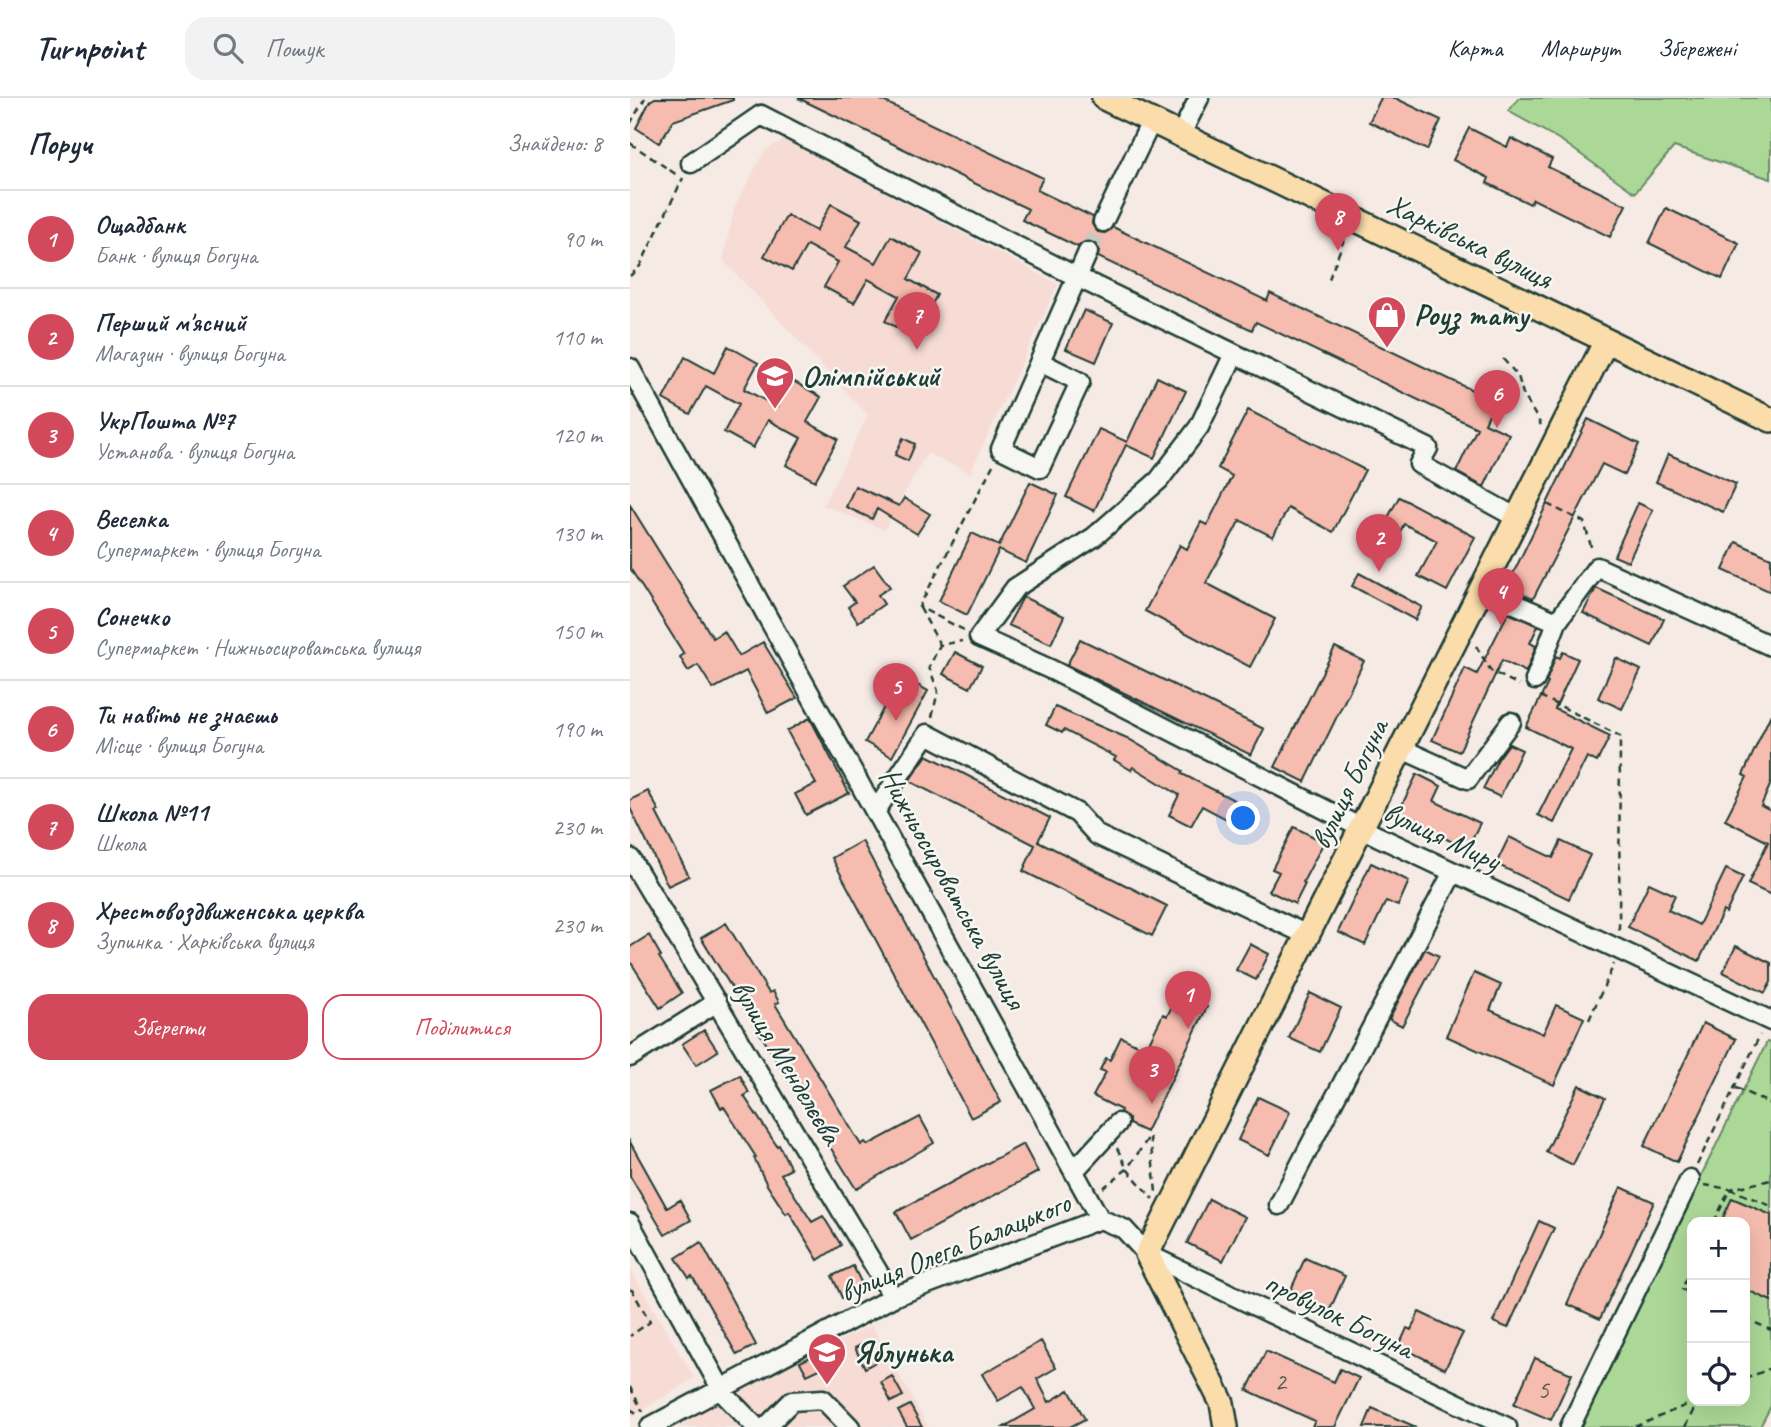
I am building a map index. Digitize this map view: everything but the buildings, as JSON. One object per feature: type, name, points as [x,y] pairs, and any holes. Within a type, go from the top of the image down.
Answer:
[{"type":"main road","name":"Харківська вулиця","points":[[1104,98],[1771,420]]},
{"type":"main road","name":"вулиця Богуна","points":[[1147,1254],[1606,341]]},
{"type":"main road","points":[[1147,1254],[1222,1403],[1226,1427]]},
{"type":"street","points":[[1180,136],[1199,98]]},
{"type":"street","points":[[687,171],[761,115],[1077,277],[1427,447],[1419,464],[1517,518]]},
{"type":"street","points":[[1103,222],[1151,122]]},
{"type":"street","points":[[1040,362],[1080,382],[1040,468],[1001,449],[1088,252]]},
{"type":"street","points":[[979,638],[1015,588],[1094,537],[1159,480],[1199,427],[1234,354]]},
{"type":"street","name":"Нижньосироватська вулиця","points":[[630,368],[1100,1219]]},
{"type":"street","points":[[1529,685],[1557,622],[1597,567],[1771,646]]},
{"type":"street","points":[[1482,590],[1557,622]]},
{"type":"street","name":"вулиця Миру","points":[[979,638],[1052,670],[1363,829],[1769,1021]]},
{"type":"street","points":[[1402,749],[1468,779],[1511,722]]},
{"type":"street","points":[[875,812],[927,734],[1077,813],[1097,835],[1309,936]]},
{"type":"street","name":"вулиця Менделєєва","points":[[630,858],[894,1297]]},
{"type":"street","points":[[1279,1205],[1453,872]]},
{"type":"street","points":[[630,1057],[717,1002]]},
{"type":"street","points":[[1074,1171],[1113,1128]]},
{"type":"street","points":[[1570,1427],[1697,1182]]},
{"type":"street","points":[[1100,1219],[1124,1228],[1147,1254]]},
{"type":"street","name":"вулиця Олега Балацького","points":[[651,1427],[894,1297],[1100,1219]]},
{"type":"street","points":[[630,1223],[724,1394],[756,1427]]},
{"type":"street","name":"провулок Богуна","points":[[1147,1254],[1507,1427]]},
{"type":"street","points":[[766,1427],[792,1401],[823,1399],[850,1427]]},
{"type":"path","points":[[630,124],[645,98]]},
{"type":"path","points":[[630,143],[687,171],[640,266],[630,276]]},
{"type":"path","points":[[1329,279],[1352,219]]},
{"type":"path","points":[[1503,359],[1518,376],[1523,394],[1538,416],[1542,428]]},
{"type":"path","points":[[919,607],[1001,449]]},
{"type":"path","points":[[1541,500],[1584,522],[1597,567]]},
{"type":"path","points":[[919,607],[979,638]]},
{"type":"path","points":[[919,607],[940,645]]},
{"type":"path","points":[[940,645],[979,638]]},
{"type":"path","points":[[1473,640],[1492,671],[1529,685],[1620,736],[1620,927],[1615,962],[1589,1020]]},
{"type":"path","points":[[927,734],[938,691],[929,667],[940,645]]},
{"type":"path","points":[[1769,1021],[1735,1087],[1697,1182],[1730,1189],[1771,1206]]},
{"type":"path","points":[[1735,1087],[1771,1104]]},
{"type":"path","points":[[1089,1199],[1127,1169],[1150,1137],[1157,1204],[1127,1169],[1113,1128]]},
{"type":"path","points":[[1730,1189],[1771,1180]]},
{"type":"path","points":[[1716,1217],[1730,1189]]},
{"type":"path","points":[[630,1290],[650,1322],[630,1336]]},
{"type":"path","points":[[1750,1320],[1771,1330]]},
{"type":"path","points":[[1750,1378],[1771,1368]]},
{"type":"path","points":[[630,1387],[651,1427]]},
{"type":"path","points":[[1635,1427],[1687,1405]]},
{"type":"path","points":[[1685,1427],[1695,1406]]},
{"type":"shaded area","points":[[785,139],[1058,284],[970,473],[927,453],[884,530],[823,505],[868,415],[723,260],[735,206],[765,150]]},
{"type":"shaded area","points":[[630,1269],[694,1378],[630,1418]]},
{"type":"shaded area","name":"Яблунька","points":[[872,1325],[928,1427],[678,1427],[727,1396]]},
{"type":"green space","points":[[1519,98],[1771,98],[1771,179],[1674,147],[1635,193],[1562,141],[1508,111]]},
{"type":"green space","points":[[1767,1042],[1771,1043],[1771,1406],[1760,1427],[1577,1427]]},
{"type":"tunnel","points":[[1088,252],[1103,222]]},
{"type":"place","name":"Хрестовоздвиженська церква","points":[[1338,251]]},
{"type":"place","name":"Роуз тату","points":[[1387,349]]},
{"type":"place","name":"Школа №11","points":[[917,350]]},
{"type":"place","name":"Олімпійський","points":[[775,410]]},
{"type":"place","name":"Ти навіть не знаєшь","points":[[1497,428]]},
{"type":"place","name":"Перший м'ясний","points":[[1379,572]]},
{"type":"place","name":"Веселка","points":[[1501,626]]},
{"type":"place","name":"Сонечко","points":[[896,721]]},
{"type":"place","name":"Ощадбанк","points":[[1188,1029]]},
{"type":"place","name":"УкрПошта №7","points":[[1152,1104]]},
{"type":"place","name":"Яблунька","points":[[827,1386]]}]
